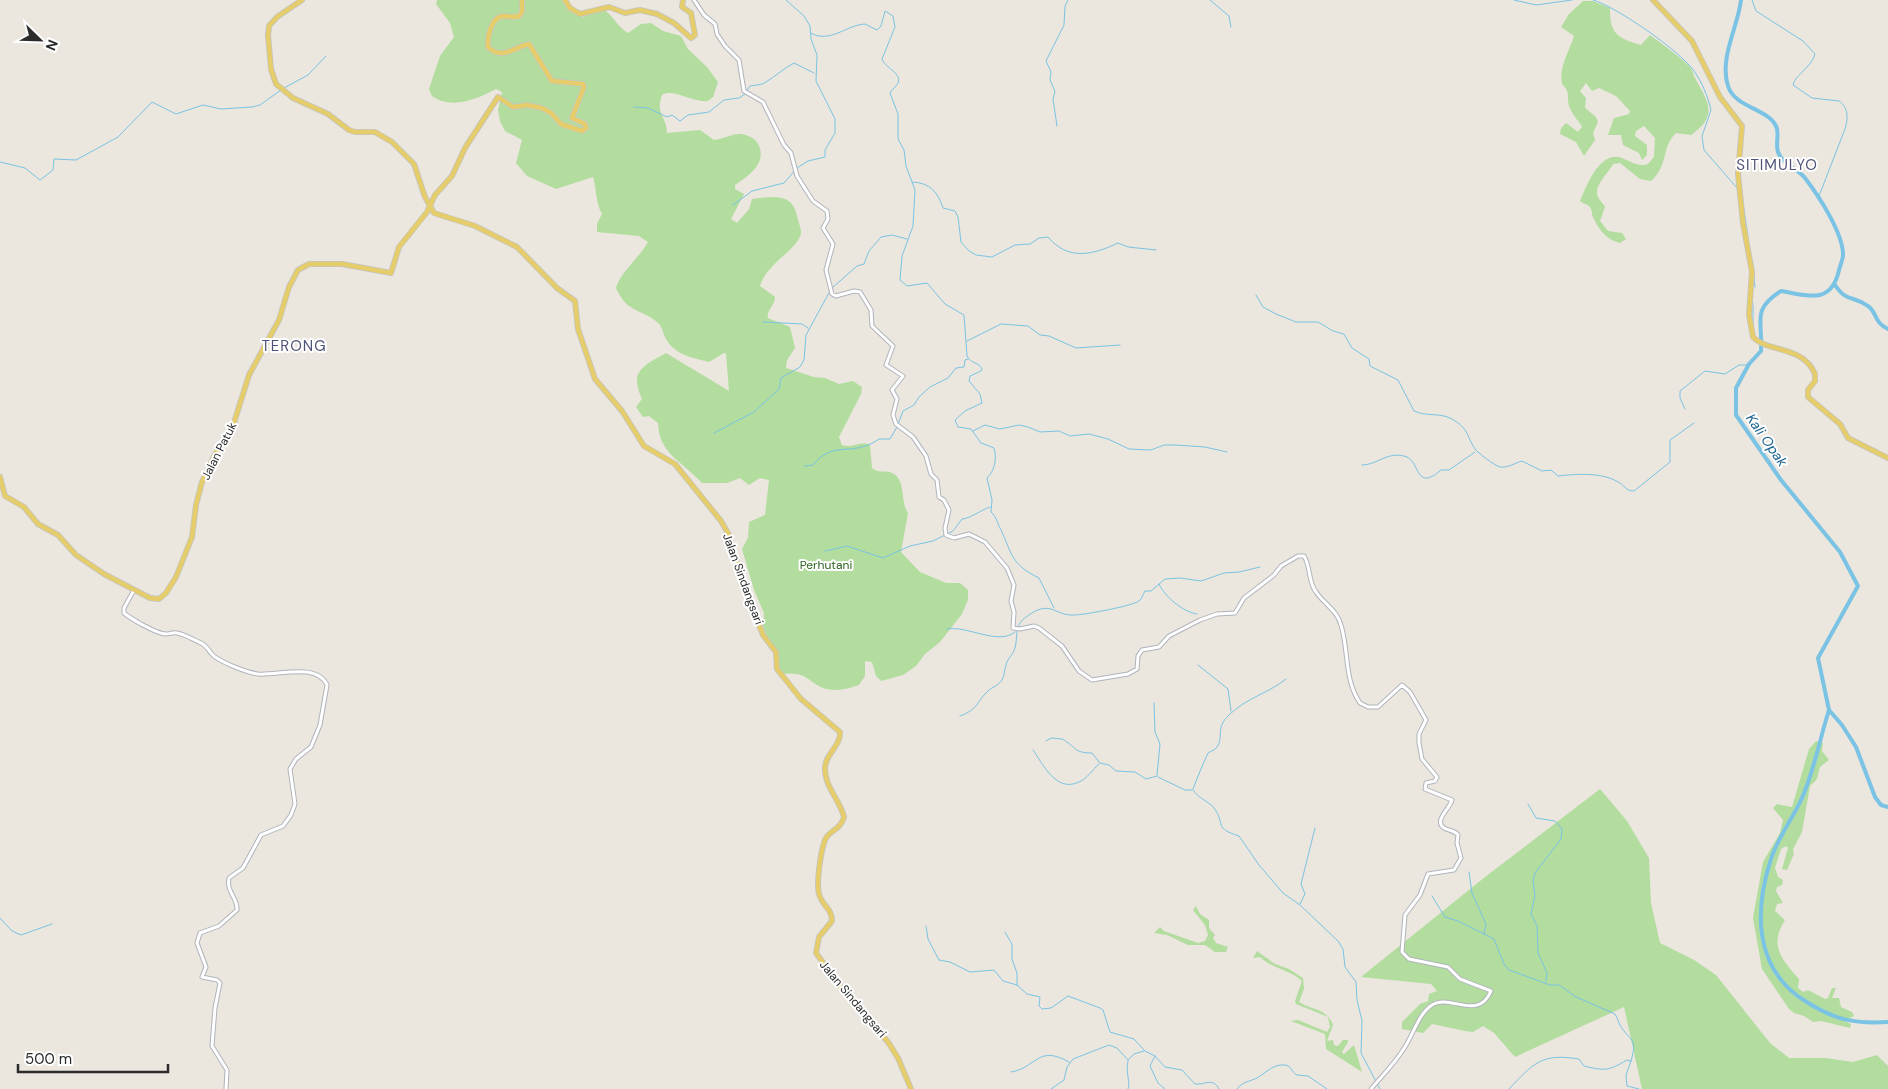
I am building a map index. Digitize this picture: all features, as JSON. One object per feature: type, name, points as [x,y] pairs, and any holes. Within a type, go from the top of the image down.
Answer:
[{"type":"main road","points":[[302,0],[277,17],[269,26],[268,35],[272,75],[280,87],[300,102],[333,117],[353,132],[375,132],[392,142],[414,164],[428,210]]},
{"type":"main road","points":[[428,210],[435,195],[455,171],[463,152],[495,99],[499,97],[513,107],[527,105],[542,108],[551,113],[561,124],[582,131],[586,128],[586,125],[572,118],[584,87],[583,84],[552,81],[529,44],[505,54],[498,54],[488,47],[488,38],[495,20],[500,16],[518,16],[522,12],[522,0]]},
{"type":"main road","points":[[565,0],[570,8],[580,14],[609,7],[625,13],[640,10],[660,14],[684,30],[691,38],[695,35],[691,13],[682,6],[683,0]]},
{"type":"main road","points":[[1653,0],[1692,41],[1720,97],[1741,123],[1743,135],[1738,158],[1740,189],[1752,272],[1749,315],[1756,340],[1796,354],[1812,368],[1816,379],[1808,390],[1808,395],[1840,424],[1850,439],[1888,458]]},
{"type":"main road","name":"Jalan Sindangsari","points":[[428,210],[437,215],[475,226],[517,247],[556,288],[575,301],[578,329],[595,379],[622,411],[644,446],[675,464],[721,521],[729,535],[743,584],[763,635],[776,652],[777,669],[800,699],[840,732],[838,744],[825,767],[826,778],[844,817],[841,826],[826,838],[822,851],[819,894],[831,910],[832,921],[819,937],[816,953],[851,1001],[892,1048],[909,1080],[911,1089]]},
{"type":"main road","name":"Jalan Patuk","points":[[0,477],[5,496],[24,507],[38,524],[58,535],[80,558],[110,578],[150,598],[159,598],[166,594],[174,581],[192,537],[196,505],[202,482],[214,456],[233,426],[249,375],[279,320],[289,287],[298,270],[309,264],[342,264],[391,273],[399,247],[428,210]]},
{"type":"street","points":[[694,0],[704,15],[715,24],[717,34],[725,46],[739,60],[745,93],[763,102],[784,145],[791,153],[794,170],[813,201],[828,212],[823,228],[833,244],[826,270],[831,290],[836,296],[854,290],[860,292],[871,310],[872,326],[893,346],[886,365],[903,376],[892,390],[898,399],[893,416],[898,426],[913,437],[926,456],[931,474],[937,480],[938,497],[944,500],[949,510],[945,534],[954,538],[968,534],[985,542],[1007,568],[1014,584],[1011,600],[1014,612],[1012,624],[1014,628],[1034,626],[1039,628],[1062,646],[1079,671],[1090,679],[1097,680],[1133,672],[1137,669],[1138,656],[1142,650],[1159,647],[1169,636],[1200,620],[1217,614],[1235,613],[1244,598],[1274,575],[1281,566],[1298,556],[1304,556],[1316,593],[1332,608],[1340,622],[1346,647],[1349,680],[1357,700],[1364,706],[1378,707],[1402,685],[1407,688],[1426,720],[1418,737],[1422,759],[1437,777],[1436,781],[1426,783],[1425,789],[1452,800],[1441,816],[1440,823],[1443,828],[1458,834],[1457,843],[1460,860],[1454,870],[1430,872],[1427,876],[1422,892],[1409,907],[1403,919],[1403,954],[1409,959],[1448,967],[1460,979],[1491,991],[1484,1000],[1474,1006],[1440,1001],[1430,1006],[1401,1053],[1371,1089]]},
{"type":"street","points":[[135,590],[124,608],[124,614],[158,632],[182,634],[203,644],[215,657],[246,671],[259,674],[291,671],[303,672],[320,677],[327,685],[320,725],[312,748],[296,759],[290,769],[294,804],[289,819],[283,826],[260,835],[242,868],[229,878],[228,890],[238,906],[237,910],[220,926],[202,932],[198,936],[198,950],[205,964],[202,977],[217,980],[220,983],[215,1008],[212,1046],[227,1070],[226,1089]]},
{"type":"green space","name":"Perhutani","points":[[437,0],[562,0],[569,10],[582,17],[604,10],[628,33],[641,24],[651,23],[663,31],[681,36],[688,49],[707,67],[718,82],[713,97],[708,101],[696,100],[672,93],[662,95],[660,107],[667,133],[700,130],[714,140],[741,134],[751,137],[757,142],[761,157],[759,163],[751,173],[735,185],[735,189],[744,194],[731,219],[737,223],[749,209],[752,199],[765,197],[778,197],[789,201],[796,212],[801,231],[800,237],[769,270],[760,286],[775,297],[768,313],[768,318],[790,327],[795,348],[787,360],[786,368],[814,377],[825,378],[839,384],[853,381],[862,387],[861,394],[839,437],[842,445],[849,446],[863,443],[870,445],[872,468],[877,471],[894,474],[898,477],[908,513],[901,552],[920,572],[946,583],[960,583],[968,590],[968,600],[962,614],[940,642],[925,654],[916,666],[903,675],[881,681],[876,676],[872,662],[865,661],[865,676],[859,685],[835,690],[816,685],[804,676],[784,674],[777,665],[777,651],[769,643],[763,626],[764,613],[754,590],[742,549],[748,538],[749,522],[765,515],[769,480],[760,478],[749,485],[740,478],[727,483],[702,483],[667,450],[659,434],[658,423],[649,416],[643,417],[636,407],[642,399],[637,382],[640,370],[666,353],[729,391],[726,354],[724,353],[709,362],[679,352],[666,339],[659,323],[625,302],[616,288],[625,271],[648,242],[639,236],[597,232],[597,224],[602,214],[598,205],[593,177],[556,189],[527,176],[516,163],[522,140],[505,131],[500,121],[498,110],[502,92],[496,89],[473,99],[456,103],[440,100],[432,96],[429,89],[440,56],[454,37],[450,23],[436,4]]},
{"type":"green space","points":[[1583,1],[1593,1],[1610,8],[1613,29],[1620,37],[1641,45],[1650,35],[1681,58],[1691,68],[1707,101],[1708,114],[1706,121],[1691,135],[1676,133],[1671,138],[1660,169],[1651,181],[1640,179],[1620,163],[1613,164],[1602,179],[1597,193],[1605,207],[1600,221],[1608,231],[1622,233],[1626,239],[1620,243],[1611,240],[1604,234],[1593,218],[1590,207],[1580,201],[1595,170],[1607,159],[1614,157],[1638,164],[1648,164],[1654,157],[1655,138],[1644,126],[1636,131],[1635,136],[1647,145],[1647,155],[1642,160],[1639,153],[1623,145],[1621,135],[1608,135],[1614,118],[1629,114],[1630,111],[1616,96],[1599,88],[1592,91],[1586,83],[1580,91],[1586,98],[1585,108],[1596,117],[1598,122],[1593,133],[1595,140],[1584,156],[1576,142],[1560,134],[1561,128],[1566,123],[1578,132],[1582,127],[1569,106],[1567,90],[1562,84],[1561,77],[1563,65],[1574,36],[1561,27],[1569,14]]},
{"type":"green space","points":[[1816,741],[1823,743],[1822,751],[1829,760],[1820,767],[1817,779],[1810,786],[1802,832],[1793,849],[1794,854],[1787,870],[1782,869],[1788,848],[1786,846],[1781,849],[1775,868],[1778,877],[1783,880],[1782,885],[1777,887],[1776,891],[1783,903],[1777,904],[1775,911],[1785,920],[1780,929],[1778,944],[1782,958],[1799,979],[1798,988],[1803,992],[1808,990],[1825,999],[1828,998],[1832,988],[1836,988],[1832,998],[1839,998],[1841,1007],[1852,1012],[1854,1016],[1844,1021],[1851,1024],[1850,1028],[1821,1021],[1813,1022],[1789,1009],[1762,969],[1753,918],[1763,862],[1780,833],[1783,820],[1773,808],[1777,804],[1792,807],[1809,749]]},
{"type":"green space","points":[[1600,789],[1627,821],[1649,858],[1651,903],[1660,943],[1694,960],[1716,975],[1770,1043],[1789,1058],[1826,1058],[1853,1062],[1877,1055],[1888,1066],[1888,1089],[1642,1089],[1624,1007],[1515,1057],[1494,1033],[1483,1026],[1473,1032],[1432,1024],[1423,1033],[1402,1029],[1402,1022],[1420,1004],[1428,1001],[1429,994],[1437,991],[1431,984],[1361,977],[1485,877]]},
{"type":"green space","points":[[1196,906],[1200,914],[1209,920],[1209,928],[1215,935],[1213,938],[1216,943],[1228,947],[1226,952],[1215,952],[1205,945],[1188,945],[1167,935],[1154,933],[1160,927],[1164,931],[1198,943],[1205,941],[1208,935],[1205,925],[1193,910]]},
{"type":"green space","points":[[1257,951],[1275,964],[1289,969],[1303,978],[1304,989],[1299,1002],[1319,1010],[1328,1017],[1296,1004],[1295,1001],[1302,981],[1260,957],[1253,958]]},
{"type":"green space","points":[[1328,1017],[1333,1025],[1327,1041],[1333,1040],[1334,1045],[1338,1046],[1343,1040],[1348,1040],[1342,1052],[1344,1054],[1354,1045],[1362,1072],[1326,1049],[1325,1034],[1291,1021],[1298,1020],[1327,1032],[1330,1027]]},
{"type":"waterway","points":[[733,205],[752,191],[784,183],[797,168],[808,161],[825,157],[825,150],[835,133],[835,119],[816,81],[817,55],[811,39],[810,26],[804,16],[786,0]]},
{"type":"waterway","points":[[1057,126],[1053,99],[1055,91],[1050,80],[1051,72],[1046,61],[1064,25],[1065,6],[1068,0]]},
{"type":"waterway","points":[[1210,0],[1229,16],[1231,27]]},
{"type":"waterway","points":[[1514,0],[1536,5],[1572,0]]},
{"type":"waterway","points":[[1593,0],[1632,20],[1676,52],[1694,71],[1700,80],[1711,110],[1702,136],[1704,150],[1738,189]]},
{"type":"waterway","name":"Kali Opak","points":[[1741,0],[1727,54],[1726,75],[1728,86],[1737,99],[1772,120],[1778,132],[1777,149],[1780,156],[1805,178],[1823,204],[1835,226],[1843,256],[1834,284],[1823,294],[1808,296],[1781,291],[1766,304],[1760,317],[1761,351],[1749,364],[1736,388],[1736,415],[1781,480],[1840,552],[1858,586],[1818,658],[1829,710],[1842,725],[1856,747],[1875,797],[1881,805],[1888,807]]},
{"type":"waterway","points":[[1752,0],[1756,11],[1803,41],[1815,54],[1810,63],[1796,78],[1793,85],[1812,98],[1839,101],[1845,107],[1847,118],[1845,129],[1819,196],[1827,212]]},
{"type":"waterway","points":[[811,33],[825,36],[865,24],[877,30],[881,26],[885,11],[893,16],[895,27],[882,59],[899,79],[890,93],[898,114],[898,139],[904,150],[906,166],[915,190],[913,226],[902,256],[900,280],[907,286],[927,283],[945,304],[964,315],[967,356],[982,369],[970,376],[969,381],[980,394],[982,403],[965,411],[955,420],[958,427],[971,429],[981,443],[994,448],[995,464],[987,478],[992,500],[991,512],[996,518],[1014,558],[1018,564],[1039,578],[1054,608]]},
{"type":"waterway","points":[[284,88],[308,75],[326,56]]},
{"type":"waterway","points":[[747,90],[750,86],[764,83],[794,63],[814,73]]},
{"type":"waterway","points":[[0,162],[25,168],[40,180],[53,170],[54,159],[76,160],[118,137],[152,102],[176,114],[203,105],[221,109],[252,107],[260,105],[281,90]]},
{"type":"waterway","points":[[634,107],[648,108],[667,117],[672,115],[680,121],[688,115],[709,112],[724,100],[739,98],[745,94]]},
{"type":"waterway","points":[[913,182],[929,186],[939,197],[943,208],[955,211],[958,217],[961,242],[969,251],[976,255],[992,257],[1015,245],[1030,244],[1039,238],[1048,237],[1056,245],[1072,253],[1090,253],[1118,243],[1128,247],[1156,250]]},
{"type":"waterway","points":[[1741,189],[1748,237]]},
{"type":"waterway","points":[[832,288],[857,266],[864,264],[869,251],[881,237],[892,235],[907,239]]},
{"type":"waterway","points":[[1752,260],[1755,287]]},
{"type":"waterway","points":[[1835,285],[1847,297],[1871,308],[1880,324],[1888,329]]},
{"type":"waterway","points":[[714,433],[754,412],[779,389],[781,378],[800,367],[804,360],[806,335],[830,291]]},
{"type":"waterway","points":[[1256,295],[1263,307],[1276,314],[1296,322],[1318,322],[1333,331],[1344,334],[1352,348],[1369,359],[1370,366],[1398,380],[1414,411],[1452,419],[1464,429],[1476,451],[1500,467],[1522,461],[1542,471],[1551,470],[1558,476],[1581,474],[1597,475],[1612,479],[1629,490],[1634,491],[1670,462],[1670,440],[1694,423]]},
{"type":"waterway","points":[[1753,303],[1753,327]]},
{"type":"waterway","points":[[763,322],[802,324],[808,328]]},
{"type":"waterway","points":[[967,341],[1001,324],[1028,326],[1040,335],[1049,336],[1076,348],[1120,345]]},
{"type":"waterway","points":[[805,466],[813,465],[821,457],[836,450],[869,445],[879,439],[890,439],[903,411],[914,405],[919,397],[930,387],[948,378],[956,368],[964,367],[965,360],[968,359]]},
{"type":"waterway","points":[[1685,409],[1680,398],[1680,391],[1705,371],[1725,374],[1739,365],[1748,365]]},
{"type":"waterway","points":[[973,431],[985,425],[1000,429],[1019,425],[1040,432],[1059,431],[1070,436],[1089,434],[1108,439],[1129,449],[1151,450],[1164,445],[1176,445],[1205,447],[1227,452]]},
{"type":"waterway","points":[[1362,465],[1373,463],[1389,456],[1400,455],[1411,460],[1420,474],[1427,478],[1441,470],[1449,470],[1475,452]]},
{"type":"waterway","points":[[825,551],[847,546],[883,558],[910,546],[933,541],[953,531],[962,519],[990,507]]},
{"type":"waterway","points":[[960,716],[971,711],[984,695],[1002,680],[1007,663],[1015,648],[1019,625],[1021,621],[1032,613],[1044,608],[1068,615],[1108,610],[1139,601],[1145,591],[1151,591],[1165,579],[1180,578],[1201,581],[1224,573],[1260,567]]},
{"type":"waterway","points":[[1159,584],[1175,603],[1197,614]]},
{"type":"waterway","points":[[947,629],[964,630],[1000,637],[1008,636],[1015,632]]},
{"type":"waterway","points":[[1198,665],[1228,689],[1231,711]]},
{"type":"waterway","points":[[1193,789],[1208,753],[1215,749],[1219,743],[1222,724],[1229,715],[1243,704],[1286,679]]},
{"type":"waterway","points":[[1154,703],[1155,732],[1160,744],[1157,775]]},
{"type":"waterway","points":[[1829,710],[1806,788],[1778,843],[1765,879],[1761,918],[1762,938],[1767,956],[1776,973],[1788,988],[1805,1001],[1835,1017],[1864,1022],[1888,1022]]},
{"type":"waterway","points":[[1046,741],[1051,738],[1062,739],[1078,751],[1092,753],[1100,763],[1109,765],[1116,771],[1135,772],[1146,779],[1157,776]]},
{"type":"waterway","points":[[1033,750],[1051,775],[1064,784],[1082,781],[1099,764]]},
{"type":"waterway","points":[[1158,777],[1185,790],[1192,790]]},
{"type":"waterway","points":[[1193,790],[1214,808],[1223,828],[1239,836],[1259,865],[1283,893],[1300,905],[1338,941],[1343,949],[1345,967],[1356,982],[1357,1000],[1362,1021],[1361,1053],[1380,1089]]},
{"type":"waterway","points":[[1528,804],[1536,818],[1555,821],[1562,829],[1561,839],[1535,873],[1533,881],[1535,896],[1531,914],[1537,926],[1538,953],[1547,973],[1546,981]]},
{"type":"waterway","points":[[1300,904],[1305,894],[1301,884],[1315,828]]},
{"type":"waterway","points":[[1469,872],[1472,893],[1486,924],[1484,934]]},
{"type":"waterway","points":[[1432,896],[1445,917],[1458,921],[1494,939],[1504,964],[1509,970],[1550,985],[1559,985],[1576,997],[1615,1014],[1620,1025],[1632,1040],[1634,1048],[1631,1061]]},
{"type":"waterway","points":[[0,918],[12,931],[21,935],[52,924]]},
{"type":"waterway","points":[[926,926],[928,939],[939,960],[950,962],[970,972],[994,970],[1003,981],[1017,985],[1027,994],[1040,997],[1039,1006],[1042,1009],[1051,1008],[1068,996],[1100,1008],[1103,1010],[1110,1032],[1134,1039],[1145,1051],[1155,1056],[1165,1067],[1182,1070],[1195,1084],[1211,1082],[1217,1085],[1219,1089]]},
{"type":"waterway","points":[[1005,932],[1012,944],[1012,959],[1017,973],[1017,985]]},
{"type":"waterway","points":[[1051,1089],[1064,1080],[1067,1067],[1073,1059],[1109,1045],[1117,1048],[1128,1060],[1134,1054],[1144,1051]]},
{"type":"waterway","points":[[1011,1072],[1020,1070],[1043,1056],[1050,1055],[1069,1062]]},
{"type":"waterway","points":[[1155,1056],[1150,1066],[1158,1083],[1165,1089]]},
{"type":"waterway","points":[[1509,1089],[1532,1066],[1547,1059],[1556,1058],[1579,1059],[1584,1066],[1597,1069],[1611,1068],[1627,1060],[1631,1061],[1626,1075],[1627,1086],[1639,1089]]},
{"type":"waterway","points":[[1128,1061],[1128,1089]]},
{"type":"waterway","points":[[1237,1089],[1244,1083],[1281,1065],[1289,1067],[1297,1075],[1308,1076],[1327,1089]]},
{"type":"district","name":"SITIMULYO","points":[[1777,165]]},
{"type":"district","name":"TERONG","points":[[294,346]]}]
